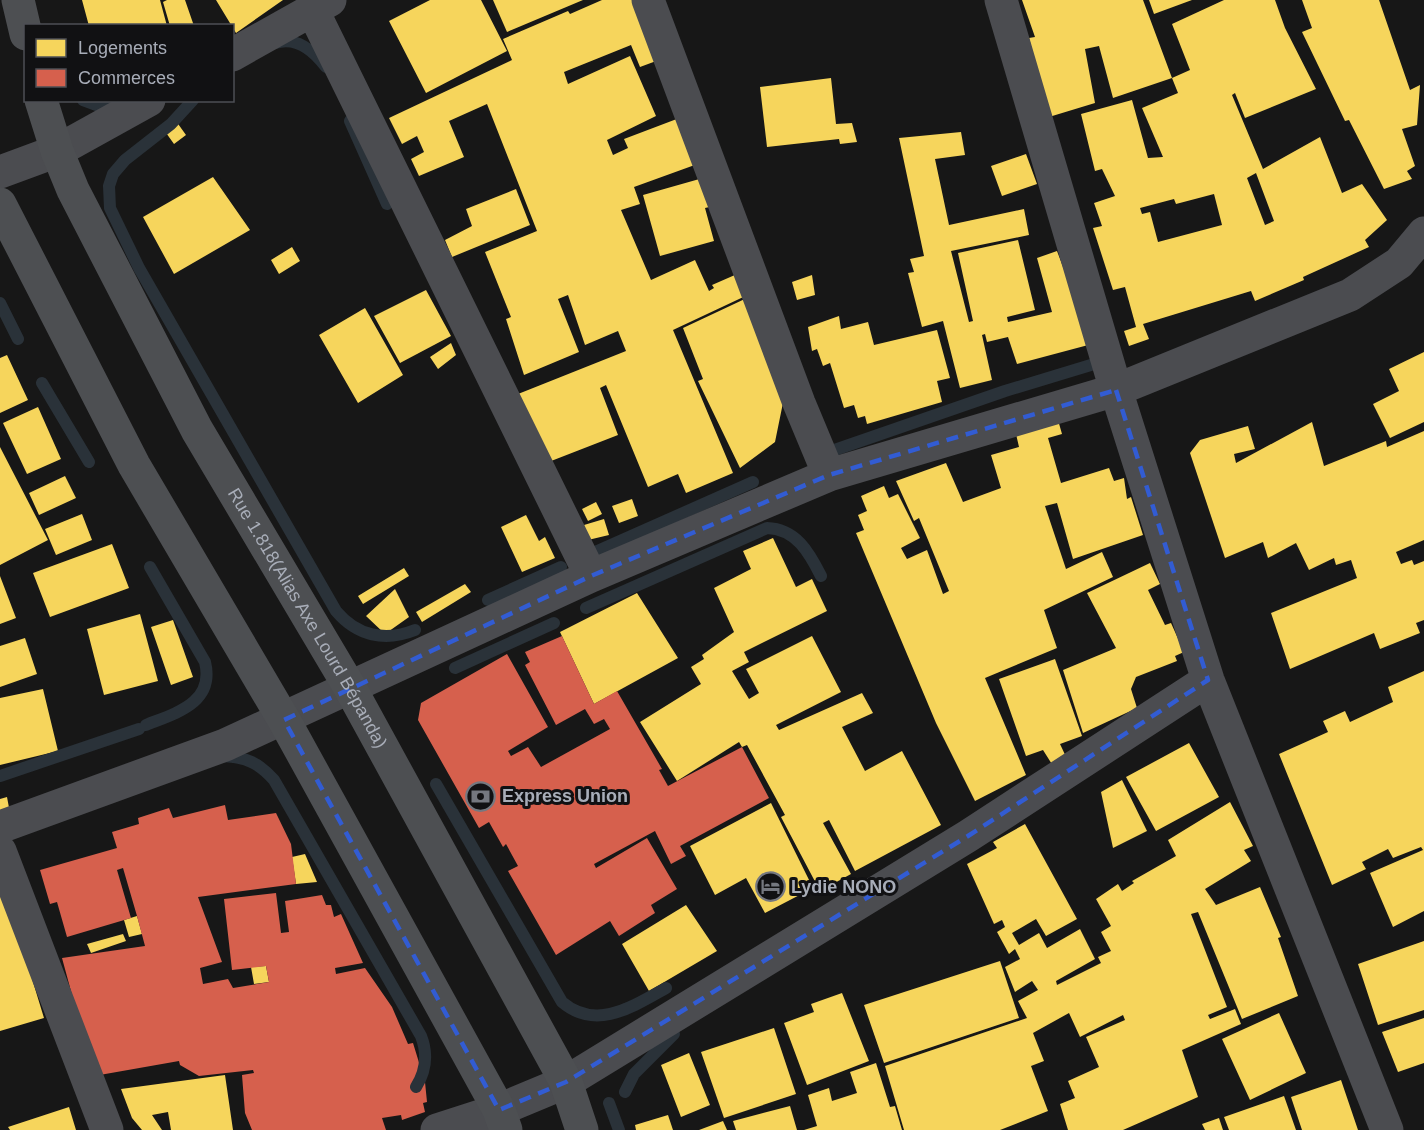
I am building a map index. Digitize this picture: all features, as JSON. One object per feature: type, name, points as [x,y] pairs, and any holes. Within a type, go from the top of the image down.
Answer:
[{"type":"main road","points":[[18,0],[24,25]]},
{"type":"main road","name":"Rue 1.818(Alias Axe Lourd Bépanda)","points":[[42,102],[57,151],[73,190],[197,430],[349,686],[566,1082],[582,1130]]},
{"type":"main road","points":[[0,204],[134,465],[284,720],[502,1120]]},
{"type":"street","points":[[648,0],[799,403],[829,475]]},
{"type":"street","points":[[1000,0],[1116,390],[1208,680],[1388,1130]]},
{"type":"street","points":[[234,54],[322,6],[591,576]]},
{"type":"street","points":[[0,172],[57,151],[145,102]]},
{"type":"street","points":[[0,827],[225,745],[284,720],[349,686],[591,576],[829,475],[1116,390],[1350,295],[1399,263],[1424,233]]},
{"type":"street","points":[[437,1130],[502,1120],[968,836],[1208,680]]},
{"type":"street","points":[[0,850],[107,1130]]},
{"type":"highlighted area","points":[[1116,390],[1208,680],[968,836],[566,1082],[499,1110],[284,720],[591,576],[829,475]]},
{"type":"building: Logements","points":[[82,0],[160,0],[166,24],[88,24]]},
{"type":"building: Logements","points":[[185,0],[193,24],[169,24],[163,2]]},
{"type":"building: Logements","points":[[216,0],[283,0],[236,33],[234,24],[231,24]]},
{"type":"building: Logements","points":[[430,0],[481,0],[507,51],[426,93],[389,21]]},
{"type":"building: Logements","points":[[493,0],[583,0],[507,32]]},
{"type":"building: Logements","points":[[602,0],[636,0],[667,57],[640,67],[631,45],[564,72],[568,84],[630,56],[656,116],[607,140],[613,155],[628,148],[624,139],[682,117],[703,162],[634,187],[640,204],[621,210],[651,280],[695,260],[709,291],[714,288],[712,285],[744,271],[754,292],[673,330],[733,473],[686,493],[678,474],[648,487],[606,385],[600,388],[618,435],[546,463],[513,396],[626,351],[618,331],[585,345],[568,295],[558,299],[579,352],[524,375],[506,319],[511,317],[485,252],[537,231],[487,104],[449,121],[464,157],[419,176],[411,159],[424,152],[417,136],[402,144],[389,118],[512,60],[503,39],[568,11],[570,14]]},
{"type":"building: Logements","points":[[1022,0],[1143,0],[1172,78],[1113,98],[1099,46],[1085,49],[1095,103],[1049,117],[1029,38],[1035,37]]},
{"type":"building: Logements","points":[[1149,0],[1192,0],[1154,14]]},
{"type":"building: Logements","points":[[1224,0],[1275,0],[1285,28],[1316,89],[1245,118],[1235,93],[1232,95],[1263,169],[1320,137],[1342,193],[1362,184],[1387,220],[1365,240],[1369,247],[1303,277],[1304,280],[1255,301],[1251,291],[1143,324],[1149,339],[1129,346],[1124,331],[1136,327],[1125,287],[1113,290],[1093,228],[1102,226],[1094,203],[1115,196],[1102,169],[1095,171],[1081,114],[1132,100],[1148,158],[1163,157],[1142,108],[1178,93],[1172,78],[1190,70],[1172,24]],"holes":[[[1256,173],[1274,221],[1265,225],[1247,178]],[[1214,194],[1222,225],[1158,242],[1150,212],[1142,214],[1140,208],[1174,199],[1176,204]]]},
{"type":"building: Logements","points":[[1302,0],[1379,0],[1410,90],[1420,85],[1417,125],[1402,129],[1415,166],[1407,171],[1412,179],[1384,189],[1349,120],[1345,121],[1302,32],[1312,28]]},
{"type":"building: Logements","points":[[831,78],[836,124],[852,123],[857,142],[840,144],[839,139],[767,147],[760,87]]},
{"type":"building: Logements","points":[[176,121],[186,135],[174,144],[164,130]]},
{"type":"building: Logements","points":[[961,132],[965,155],[935,159],[949,225],[1024,209],[1029,235],[951,251],[969,322],[973,321],[958,253],[1018,240],[1035,310],[1007,317],[1008,322],[1052,312],[1037,258],[1057,251],[1092,344],[1017,364],[1008,337],[987,342],[985,334],[982,335],[992,380],[960,388],[943,321],[922,327],[908,273],[914,272],[910,259],[924,256],[899,138]]},
{"type":"building: Logements","points":[[1026,154],[1037,184],[1002,196],[991,166]]},
{"type":"building: Logements","points":[[710,176],[718,205],[705,208],[714,241],[660,256],[643,195]]},
{"type":"building: Logements","points":[[213,177],[250,230],[174,274],[143,217]]},
{"type":"building: Logements","points":[[516,189],[530,225],[452,257],[445,240],[472,226],[466,209]]},
{"type":"building: Logements","points":[[292,247],[300,261],[279,274],[271,260]]},
{"type":"building: Logements","points":[[812,275],[815,295],[797,300],[792,282]]},
{"type":"building: Logements","points":[[426,290],[451,336],[400,363],[374,316]]},
{"type":"building: Logements","points":[[749,297],[786,388],[775,442],[740,468],[698,381],[703,379],[683,328]]},
{"type":"building: Logements","points":[[365,308],[403,375],[358,403],[319,335]]},
{"type":"building: Logements","points":[[839,316],[841,329],[868,322],[874,345],[937,330],[950,378],[937,381],[942,402],[867,424],[865,416],[858,418],[854,405],[844,408],[830,363],[823,366],[817,349],[812,351],[808,327]]},
{"type":"building: Logements","points":[[451,343],[456,355],[438,369],[430,357]]},
{"type":"building: Logements","points":[[1424,352],[1424,422],[1390,438],[1373,404],[1399,391],[1389,369]]},
{"type":"building: Logements","points":[[7,355],[28,400],[0,413],[0,358]]},
{"type":"building: Logements","points":[[38,407],[61,459],[27,474],[3,423]]},
{"type":"building: Logements","points":[[1058,420],[1062,434],[1048,438],[1061,483],[1109,468],[1114,481],[1124,478],[1127,499],[1131,497],[1143,535],[1073,559],[1057,503],[1045,506],[1066,569],[1102,552],[1113,577],[1044,610],[1057,648],[985,678],[1026,775],[975,801],[936,723],[856,533],[864,530],[858,515],[867,511],[861,496],[884,486],[889,498],[898,494],[920,538],[901,548],[907,559],[927,550],[943,594],[949,591],[919,518],[914,521],[896,481],[946,463],[963,502],[1001,488],[991,455],[1019,447],[1016,434]]},
{"type":"building: Logements","points":[[1312,422],[1324,466],[1386,441],[1387,447],[1424,431],[1424,540],[1396,552],[1401,564],[1412,560],[1414,565],[1424,561],[1424,620],[1416,623],[1420,633],[1380,649],[1374,633],[1290,669],[1271,613],[1357,578],[1351,560],[1336,565],[1334,558],[1309,570],[1296,543],[1268,558],[1263,542],[1225,558],[1190,453],[1200,440],[1248,426],[1255,449],[1234,454],[1236,463]]},
{"type":"building: Logements","points":[[0,447],[48,540],[0,565]]},
{"type":"building: Logements","points":[[65,476],[76,498],[39,515],[29,493]]},
{"type":"building: Logements","points":[[632,499],[638,516],[619,523],[612,506]]},
{"type":"building: Logements","points":[[596,502],[602,514],[588,521],[582,509]]},
{"type":"building: Logements","points":[[82,514],[92,540],[56,555],[45,529]]},
{"type":"building: Logements","points":[[526,515],[539,541],[545,537],[555,558],[522,572],[501,527]]},
{"type":"building: Logements","points":[[604,519],[609,535],[588,540],[584,525]]},
{"type":"building: Logements","points":[[773,538],[796,587],[812,579],[827,611],[744,652],[749,662],[732,671],[749,699],[759,693],[746,669],[812,636],[841,692],[776,725],[779,730],[862,693],[873,713],[842,727],[865,771],[902,751],[941,825],[855,871],[829,820],[823,823],[851,874],[820,891],[781,817],[785,815],[747,745],[742,747],[739,742],[677,781],[640,722],[701,684],[691,667],[704,659],[702,655],[734,632],[714,588],[751,569],[743,551]]},
{"type":"building: Logements","points":[[112,544],[129,588],[50,617],[33,573]]},
{"type":"building: Logements","points":[[1150,563],[1160,584],[1148,590],[1165,625],[1171,623],[1184,652],[1175,656],[1177,661],[1136,677],[1131,689],[1137,708],[1083,733],[1063,670],[1116,648],[1087,593]]},
{"type":"building: Logements","points":[[404,568],[409,576],[363,604],[358,596]]},
{"type":"building: Logements","points":[[0,576],[16,618],[0,624]]},
{"type":"building: Logements","points":[[465,584],[471,592],[422,622],[416,612]]},
{"type":"building: Logements","points":[[395,589],[409,617],[385,634],[366,616]]},
{"type":"building: Logements","points":[[637,593],[678,658],[594,704],[560,632]]},
{"type":"building: Logements","points":[[140,614],[158,681],[104,695],[87,629]]},
{"type":"building: Logements","points":[[173,620],[193,677],[171,685],[151,627]]},
{"type":"building: Logements","points":[[25,638],[37,674],[0,687],[0,646]]},
{"type":"building: Logements","points":[[1055,659],[1082,736],[1060,744],[1068,761],[1055,769],[1043,750],[1026,756],[999,679]]},
{"type":"building: Logements","points":[[1424,671],[1424,911],[1393,927],[1370,873],[1423,850],[1421,847],[1393,858],[1388,849],[1362,862],[1366,869],[1332,885],[1279,754],[1328,732],[1323,721],[1345,711],[1350,722],[1393,702],[1388,687]]},
{"type":"building: Logements","points":[[43,689],[58,751],[0,765],[0,698]]},
{"type":"building: Logements","points":[[1189,743],[1219,797],[1156,831],[1126,777]]},
{"type":"building: Logements","points":[[1122,780],[1147,831],[1113,848],[1101,792]]},
{"type":"building: Logements","points":[[7,797],[10,813],[0,815],[0,799]]},
{"type":"building: Logements","points":[[1230,802],[1253,846],[1244,850],[1251,861],[1205,889],[1216,905],[1260,887],[1281,937],[1278,938],[1298,996],[1242,1019],[1198,912],[1191,914],[1227,1007],[1208,1015],[1210,1019],[1235,1009],[1241,1024],[1182,1050],[1198,1097],[1123,1130],[1068,1130],[1060,1104],[1075,1098],[1068,1081],[1099,1067],[1086,1037],[1125,1020],[1123,1015],[1080,1037],[1069,1013],[1033,1033],[1044,1061],[1031,1066],[1048,1111],[1000,1130],[904,1130],[885,1066],[1027,1018],[1018,1001],[1038,990],[1032,981],[1015,992],[1005,967],[1020,959],[1015,949],[1009,954],[997,932],[1005,927],[1002,920],[994,924],[967,864],[997,848],[993,842],[1025,824],[1077,919],[1046,936],[1036,919],[1012,933],[1019,945],[1039,933],[1047,948],[1080,929],[1095,959],[1056,981],[1057,985],[1101,963],[1098,957],[1111,951],[1101,932],[1111,926],[1096,899],[1118,884],[1122,891],[1134,883],[1132,881],[1176,856],[1168,840]]},
{"type":"building: Logements","points":[[771,803],[813,888],[765,913],[746,878],[715,895],[690,846]]},
{"type":"building: Logements","points":[[305,854],[317,882],[296,884],[292,857]]},
{"type":"building: Logements","points":[[0,878],[44,1018],[0,1031]]},
{"type":"building: Logements","points":[[686,905],[717,951],[649,991],[622,944]]},
{"type":"building: Logements","points":[[137,916],[142,934],[129,937],[124,920]]},
{"type":"building: Logements","points":[[123,934],[126,941],[91,953],[87,944]]},
{"type":"building: Logements","points":[[1424,941],[1424,1010],[1378,1025],[1358,964]]},
{"type":"building: Logements","points":[[1000,961],[1019,1018],[884,1063],[864,1005]]},
{"type":"building: Logements","points":[[266,966],[269,982],[254,984],[251,967]]},
{"type":"building: Logements","points":[[842,993],[869,1061],[807,1085],[784,1023],[814,1012],[811,1004]]},
{"type":"building: Logements","points":[[1279,1013],[1306,1073],[1250,1100],[1222,1039]]},
{"type":"building: Logements","points":[[1424,1018],[1424,1063],[1398,1072],[1382,1032]]},
{"type":"building: Logements","points":[[774,1028],[796,1094],[724,1118],[701,1052]]},
{"type":"building: Logements","points":[[689,1053],[710,1105],[681,1117],[661,1065]]},
{"type":"building: Logements","points":[[876,1063],[890,1107],[895,1106],[902,1130],[804,1130],[817,1126],[808,1095],[829,1088],[832,1101],[857,1093],[850,1072]]},
{"type":"building: Logements","points":[[225,1075],[233,1130],[171,1130],[168,1112],[152,1115],[162,1130],[142,1130],[132,1118],[121,1089]]},
{"type":"building: Logements","points":[[1341,1080],[1358,1130],[1302,1130],[1291,1097]]},
{"type":"building: Logements","points":[[1284,1096],[1296,1130],[1229,1130],[1224,1117]]},
{"type":"building: Logements","points":[[790,1106],[797,1130],[736,1130],[733,1121]]},
{"type":"building: Logements","points":[[69,1107],[76,1130],[10,1130],[8,1127]]},
{"type":"building: Logements","points":[[668,1115],[673,1130],[636,1130],[635,1125]]},
{"type":"building: Logements","points":[[1219,1118],[1223,1130],[1205,1130],[1202,1124]]},
{"type":"building: Logements","points":[[723,1121],[727,1130],[699,1130]]},
{"type":"building: Commerces","points":[[562,636],[594,704],[617,691],[662,769],[659,770],[668,786],[742,747],[769,798],[680,846],[686,856],[671,864],[655,831],[594,864],[596,868],[647,838],[677,889],[651,905],[655,913],[619,936],[610,921],[556,955],[508,871],[518,866],[506,844],[503,847],[489,822],[479,828],[418,720],[421,703],[507,654],[548,727],[508,751],[511,756],[528,747],[541,767],[610,729],[604,719],[594,724],[585,709],[556,725],[525,665],[530,662],[525,652]]},
{"type":"building: Commerces","points":[[225,805],[228,820],[276,813],[291,844],[296,884],[198,897],[222,962],[200,968],[203,984],[228,979],[233,988],[269,982],[266,966],[232,970],[224,899],[276,893],[281,933],[289,932],[285,901],[322,895],[326,905],[331,905],[334,917],[341,914],[363,963],[335,968],[336,974],[365,968],[392,1007],[408,1044],[413,1043],[425,1082],[427,1102],[423,1103],[425,1112],[402,1120],[401,1115],[382,1118],[386,1130],[252,1130],[245,1113],[242,1075],[254,1073],[253,1070],[199,1076],[180,1065],[179,1061],[94,1076],[62,958],[145,946],[123,868],[117,870],[131,918],[67,937],[57,902],[50,904],[40,870],[117,848],[112,832],[139,824],[138,818],[169,808],[173,818]]},
{"type":"waterway","points":[[275,43],[283,41],[304,46],[326,67]]},
{"type":"waterway","points":[[88,102],[102,107],[119,104]]},
{"type":"waterway","points":[[191,102],[171,124],[125,160],[113,174],[109,186],[110,208],[139,268],[336,611],[353,626],[372,634],[393,636],[415,630]]},
{"type":"waterway","points":[[350,121],[387,204]]},
{"type":"waterway","points":[[0,303],[18,339]]},
{"type":"waterway","points":[[823,454],[1005,391],[1104,361]]},
{"type":"waterway","points":[[42,383],[89,462]]},
{"type":"waterway","points":[[593,553],[753,482]]},
{"type":"waterway","points":[[586,608],[767,528],[777,529],[794,537],[812,559],[821,576]]},
{"type":"waterway","points":[[146,725],[180,711],[199,697],[207,676],[205,662],[150,567]]},
{"type":"waterway","points":[[488,600],[561,567]]},
{"type":"waterway","points":[[455,668],[554,623]]},
{"type":"waterway","points":[[0,776],[139,729]]},
{"type":"waterway","points":[[223,756],[252,762],[274,780],[421,1036],[425,1049],[425,1062],[416,1087]]},
{"type":"waterway","points":[[436,784],[562,1002],[575,1011],[588,1015],[601,1015],[627,1008],[666,988]]},
{"type":"waterway","points":[[625,1092],[634,1074],[674,1034]]},
{"type":"waterway","points":[[609,1103],[619,1130]]},
{"type":"place","name":"Express Union","points":[[481,796]]},
{"type":"place","name":"Lydie NONO","points":[[770,887]]}]
